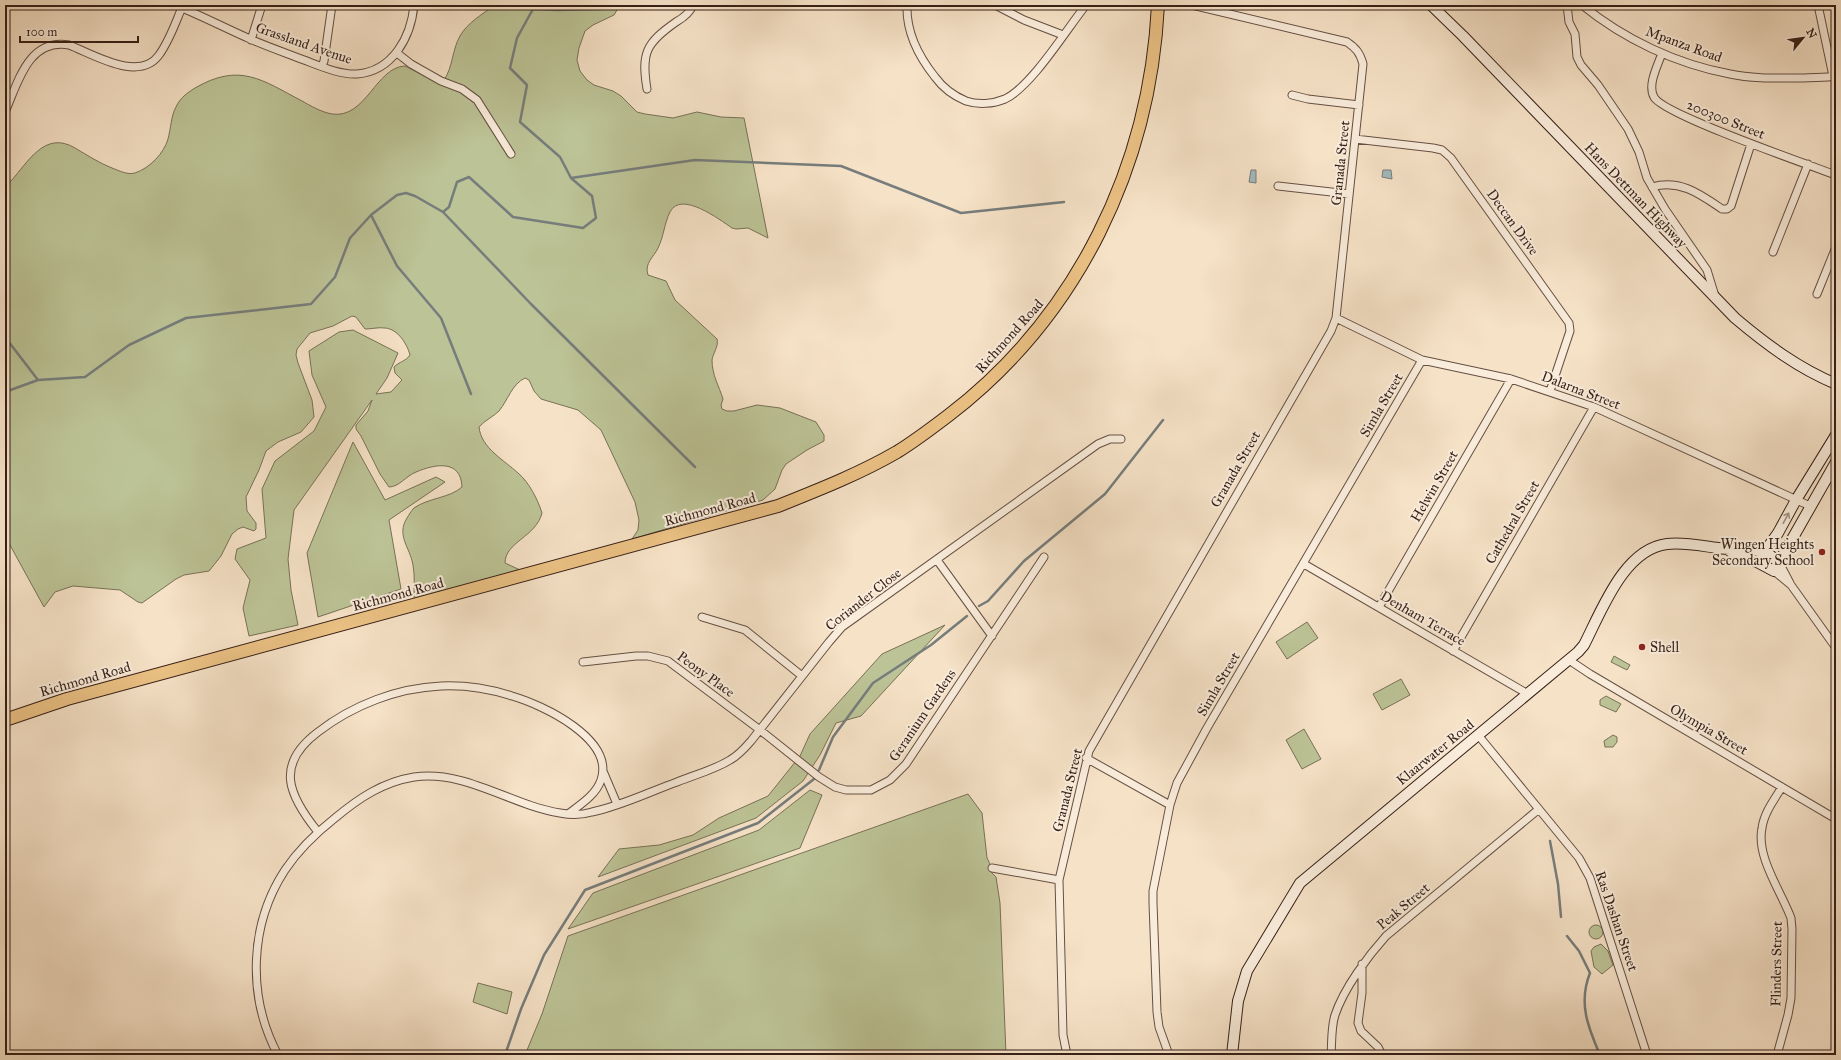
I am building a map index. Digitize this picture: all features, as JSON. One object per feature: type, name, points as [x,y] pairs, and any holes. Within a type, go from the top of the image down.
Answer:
[{"type":"highway","name":"Richmond Road","points":[[5,720],[82,695],[778,506],[847,479],[898,452],[926,433],[977,393],[1013,358],[1055,307],[1095,243],[1119,189],[1141,123],[1150,79],[1158,5]]},
{"type":"street","name":"Grassland Avenue","points":[[175,5],[183,6],[251,40],[322,66],[349,74],[366,73],[391,60],[397,53],[409,30],[414,5]]},
{"type":"street","points":[[251,40],[262,5]]},
{"type":"street","points":[[322,66],[332,5]]},
{"type":"street","points":[[647,89],[644,72],[648,47],[657,35],[686,16],[693,5]]},
{"type":"street","points":[[907,5],[908,26],[920,55],[927,67],[938,81],[954,95],[972,103],[990,103],[1005,99],[1015,92],[1048,56],[1086,5]]},
{"type":"street","points":[[995,5],[1024,20],[1063,35]]},
{"type":"street","name":"Granada Street","points":[[1068,1055],[1063,1035],[1059,880],[1086,758],[1095,737],[1327,338],[1336,318],[1363,64],[1361,55],[1356,48],[1347,42],[1192,5]]},
{"type":"street","name":"Hans Dettman Highway","points":[[1431,5],[1463,36],[1741,323],[1783,357],[1817,376],[1836,384]]},
{"type":"street","points":[[1567,5],[1569,22],[1575,34],[1577,57],[1581,65],[1598,85],[1628,128],[1639,152],[1647,178],[1652,188],[1707,270],[1716,298]]},
{"type":"street","points":[[1818,5],[1834,76]]},
{"type":"street","points":[[5,112],[30,59],[43,47],[63,44],[69,45],[120,66],[132,68],[144,66],[152,62],[160,54],[183,6]]},
{"type":"street","name":"Mpanza Road","points":[[1583,6],[1622,33],[1662,53],[1698,66],[1730,74],[1782,78],[1834,76]]},
{"type":"street","points":[[397,53],[411,64],[441,81],[462,90],[477,100],[511,154]]},
{"type":"street","name":"200300 Street","points":[[1662,53],[1652,86],[1652,94],[1656,101],[1662,106],[1751,144],[1836,175]]},
{"type":"street","points":[[1292,95],[1308,99],[1359,105]]},
{"type":"street","name":"Deccan Drive","points":[[1355,139],[1433,148],[1442,150],[1451,158],[1569,322],[1570,331],[1550,391]]},
{"type":"street","points":[[1652,188],[1669,184],[1682,186],[1703,196],[1722,209],[1727,209],[1731,206],[1751,144]]},
{"type":"street","points":[[1773,252],[1808,164]]},
{"type":"street","points":[[1278,186],[1349,194]]},
{"type":"street","points":[[1818,294],[1836,247]]},
{"type":"street","name":"Dalarna Street","points":[[1336,318],[1422,360],[1511,379],[1594,407],[1810,506]]},
{"type":"street","name":"Simla Street","points":[[1169,1055],[1160,1033],[1157,1012],[1152,903],[1170,805],[1177,783],[1207,728],[1422,360]]},
{"type":"street","name":"Helwin Street","points":[[1379,607],[1511,379]]},
{"type":"street","name":"Cathedral Street","points":[[1453,651],[1594,407]]},
{"type":"street","points":[[1758,562],[1778,533],[1796,500],[1836,435]]},
{"type":"street","name":"Coriander Close","points":[[278,1055],[268,1031],[258,995],[256,967],[258,941],[267,908],[278,881],[295,857],[318,832],[363,796],[380,787],[397,781],[421,777],[459,780],[542,808],[568,814],[592,812],[618,804],[729,761],[746,747],[838,631],[1098,444],[1110,439],[1121,438]]},
{"type":"street","points":[[1791,585],[1774,571],[1836,462]]},
{"type":"street","name":"Klaarwater Road","points":[[1232,1055],[1238,1001],[1247,971],[1297,887],[1312,871],[1569,660],[1584,645],[1621,575],[1642,553],[1666,544],[1681,543],[1723,549],[1740,549],[1765,552],[1779,562]]},
{"type":"street","name":"Klaarwater Road","points":[[1723,549],[1758,562],[1774,571]]},
{"type":"street","name":"Geranium Gardens","points":[[760,730],[819,778],[835,787],[859,791],[871,790],[880,786],[898,773],[906,764],[1044,557]]},
{"type":"street","points":[[937,560],[992,636]]},
{"type":"street","points":[[1779,562],[1791,585],[1836,648]]},
{"type":"street","name":"Denham Terrace","points":[[1304,564],[1528,694]]},
{"type":"street","points":[[702,617],[745,630],[802,676]]},
{"type":"street","name":"Peony Place","points":[[583,662],[636,656],[648,656],[668,661],[760,730]]},
{"type":"street","name":"Olympia Street","points":[[1569,660],[1836,819]]},
{"type":"street","points":[[318,832],[301,810],[293,793],[291,780],[293,764],[303,745],[329,724],[360,706],[387,696],[420,688],[442,686],[477,688],[528,702],[560,718],[589,739],[599,756],[603,771],[618,804]]},
{"type":"street","name":"Ras Dashan Street","points":[[1478,735],[1579,858],[1590,878],[1647,1055]]},
{"type":"street","points":[[1086,758],[1170,805]]},
{"type":"street","points":[[568,814],[594,792],[601,781],[603,771]]},
{"type":"street","name":"Flinders Street","points":[[1776,1055],[1790,1003],[1792,929],[1791,918],[1763,855],[1760,840],[1766,815],[1782,787]]},
{"type":"street","name":"Peak Street","points":[[1331,1055],[1336,1014],[1362,964],[1386,936],[1539,809]]},
{"type":"street","points":[[992,868],[1059,880]]},
{"type":"street","points":[[1362,964],[1362,993],[1358,1023],[1361,1031],[1378,1047],[1382,1055]]},
{"type":"green space","points":[[495,5],[620,5],[614,15],[593,25],[585,31],[579,48],[577,60],[580,71],[587,80],[594,85],[613,91],[621,96],[637,112],[645,114],[673,118],[697,112],[721,117],[744,118],[768,238],[748,228],[732,228],[710,214],[691,205],[683,204],[675,206],[670,212],[666,221],[660,244],[648,264],[647,271],[648,275],[666,281],[675,300],[717,339],[712,365],[714,376],[723,399],[721,405],[722,409],[734,411],[757,405],[780,408],[816,422],[824,435],[824,441],[786,464],[782,470],[775,489],[763,500],[632,539],[638,530],[639,520],[635,502],[601,430],[578,410],[541,399],[534,391],[529,380],[525,378],[513,388],[499,411],[479,427],[484,441],[494,453],[526,481],[536,497],[542,513],[534,528],[515,544],[506,556],[505,563],[520,570],[414,599],[414,569],[403,536],[404,524],[414,508],[426,502],[451,494],[462,487],[461,478],[452,468],[446,466],[431,467],[416,472],[393,487],[389,487],[380,474],[356,429],[356,425],[368,411],[372,400],[294,510],[288,559],[291,590],[298,625],[249,636],[243,608],[250,580],[235,559],[237,549],[266,538],[262,489],[275,461],[314,431],[326,407],[312,375],[309,351],[339,332],[353,330],[398,353],[387,378],[376,394],[391,392],[402,380],[395,373],[394,367],[407,359],[410,355],[407,346],[398,334],[385,328],[365,329],[356,317],[352,316],[333,326],[310,333],[297,349],[296,355],[298,363],[312,400],[314,417],[301,432],[278,442],[266,451],[246,497],[247,511],[256,523],[256,529],[254,531],[243,527],[238,529],[232,534],[221,556],[209,571],[184,575],[142,603],[120,590],[73,586],[55,592],[44,607],[5,536],[5,184],[11,181],[38,151],[55,143],[64,143],[102,164],[124,172],[135,173],[141,171],[151,164],[163,150],[168,139],[174,111],[182,98],[195,88],[211,80],[225,76],[238,75],[262,81],[275,86],[316,109],[332,114],[344,113],[354,109],[386,75],[395,69],[405,66],[437,82],[444,80],[449,70],[457,41],[463,31]]},
{"type":"green space","points":[[353,442],[385,500],[436,477],[445,482],[389,520],[401,589],[318,617],[307,553]]},
{"type":"green space","points":[[1307,622],[1318,638],[1287,659],[1276,642]]},
{"type":"green space","points":[[945,625],[861,716],[836,723],[820,755],[803,781],[756,818],[598,877],[619,849],[659,845],[693,835],[719,818],[768,796],[800,756],[810,734],[882,654]]},
{"type":"green space","points":[[1614,656],[1630,665],[1627,670],[1611,662]]},
{"type":"green space","points":[[1401,679],[1410,695],[1382,710],[1373,694]]},
{"type":"green space","points":[[1606,696],[1621,704],[1616,712],[1600,705],[1600,700]]},
{"type":"green space","points":[[1304,729],[1321,759],[1302,769],[1286,740]]},
{"type":"green space","points":[[1613,735],[1617,737],[1617,742],[1613,747],[1605,747],[1604,741]]},
{"type":"green space","points":[[810,790],[822,795],[800,848],[568,929],[593,893],[759,830]]},
{"type":"green space","points":[[968,794],[982,813],[987,858],[990,864],[990,871],[996,877],[1000,903],[1006,1055],[525,1055],[542,1014],[568,936]]},
{"type":"green space","points":[[1596,925],[1601,927],[1603,932],[1601,937],[1596,939],[1591,937],[1589,932],[1591,927]]},
{"type":"green space","points":[[1601,944],[1608,951],[1613,965],[1602,974],[1594,967],[1591,951],[1594,947]]},
{"type":"green space","points":[[478,983],[512,992],[507,1014],[473,1002]]},
{"type":"water","points":[[1251,170],[1256,170],[1256,183],[1249,182]]},
{"type":"water","points":[[1383,170],[1391,170],[1392,179],[1382,177]]},
{"type":"waterway","points":[[5,392],[38,380],[85,377],[129,345],[186,318],[311,304],[335,277],[350,238],[371,215],[397,195],[406,193],[415,196],[443,212],[449,207],[457,182],[469,177],[513,217],[583,228],[596,218],[592,196],[571,178],[560,157],[520,122],[527,85],[510,68],[517,38],[533,9],[557,10],[558,5]]},
{"type":"waterway","points":[[557,10],[600,9],[632,5]]},
{"type":"waterway","points":[[571,178],[695,160],[841,166],[961,213],[1064,202]]},
{"type":"waterway","points":[[443,212],[531,304],[695,467]]},
{"type":"waterway","points":[[371,215],[397,266],[441,318],[471,394]]},
{"type":"waterway","points":[[5,337],[38,380]]},
{"type":"waterway","points":[[979,606],[988,601],[1024,561],[1105,494],[1163,420]]},
{"type":"waterway","points":[[819,770],[833,737],[873,683],[931,645],[967,616]]},
{"type":"waterway","points":[[505,1055],[521,1009],[544,955],[585,890],[758,823],[814,779]]},
{"type":"waterway","points":[[1550,841],[1558,884],[1561,917]]},
{"type":"waterway","points":[[1567,936],[1579,951],[1590,973],[1586,984],[1586,1015],[1588,1025],[1600,1055]]},
{"type":"place","name":"Wingen Heights Secondary School","points":[[1822,552]]},
{"type":"place","name":"Shell","points":[[1642,647]]}]
